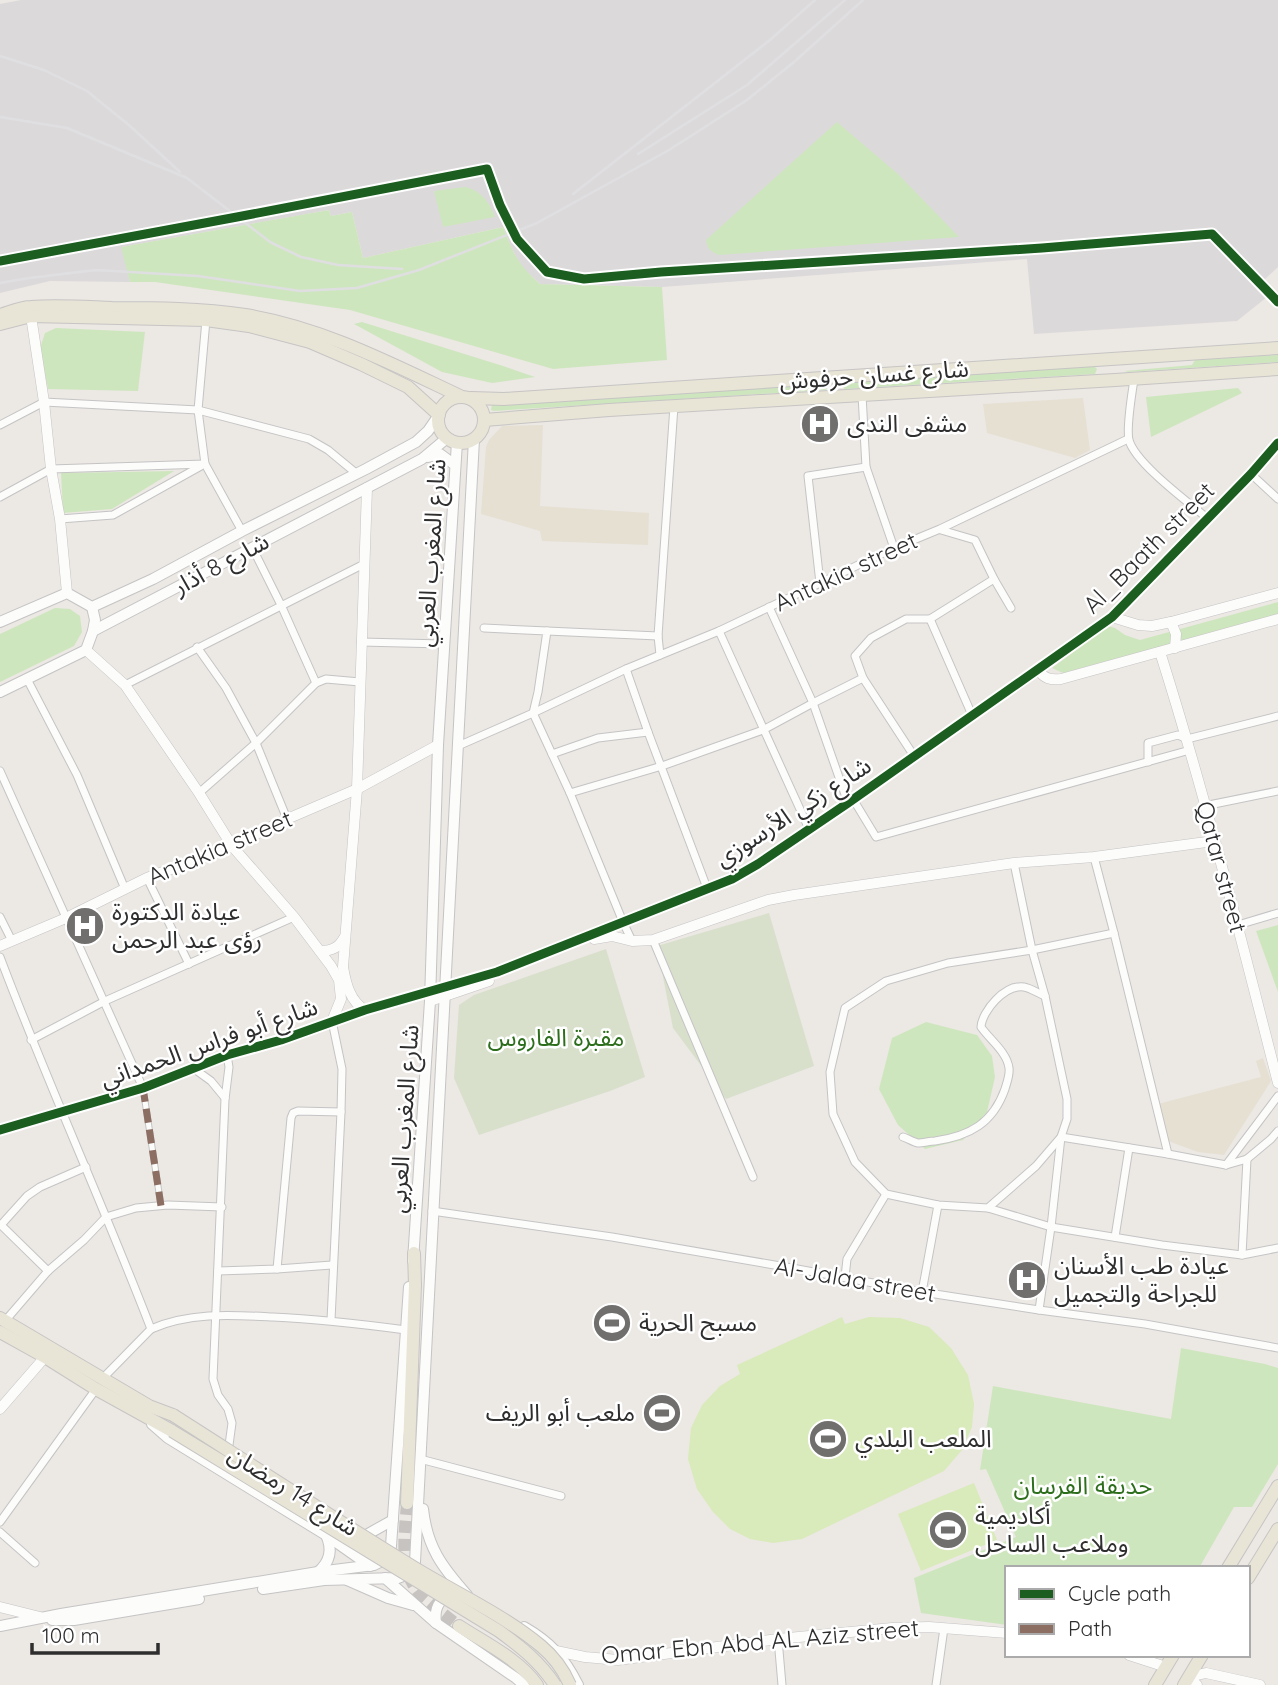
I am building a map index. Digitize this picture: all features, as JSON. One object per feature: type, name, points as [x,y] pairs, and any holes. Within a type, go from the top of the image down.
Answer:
[{"type":"main road","points":[[0,315],[29,307],[147,308],[247,316],[332,339],[372,355],[466,397],[481,407],[484,420],[481,431],[474,439],[463,443],[452,440],[440,428],[439,415],[408,387],[310,342],[249,326],[206,320],[31,316],[0,324]]},
{"type":"main road","name":"شارع غسان حرفوش","points":[[466,397],[504,399],[1278,348]]},
{"type":"main road","points":[[1115,380],[1110,373],[1112,368],[1118,365],[1160,363],[1201,353]]},
{"type":"main road","name":"شارع غسان حرفوش","points":[[484,420],[1278,369]]},
{"type":"main road","points":[[835,377],[836,396]]},
{"type":"main road","points":[[92,607],[153,579],[416,442],[428,431],[446,402],[466,397]]},
{"type":"main road","name":"شارع المغرب العربي","points":[[415,1562],[474,439]]},
{"type":"main road","name":"شارع 8 أذار","points":[[93,631],[422,459],[452,440]]},
{"type":"main road","name":"شارع المغرب العربي","points":[[391,1546],[414,1253],[430,996],[438,745],[456,465],[452,440]]},
{"type":"main road","points":[[422,459],[440,454],[456,465]]},
{"type":"main road","points":[[0,622],[67,593],[92,607],[95,620],[86,650],[0,692]]},
{"type":"main road","points":[[407,1503],[414,1253]]},
{"type":"main road","name":"شارع 14 رمضان","points":[[2,1324],[46,1357],[147,1411],[172,1431],[499,1631],[535,1660],[555,1685]]},
{"type":"main road","name":"شارع 14 رمضان","points":[[2,1324],[99,1384]]},
{"type":"main road","points":[[147,1411],[181,1414],[368,1534],[542,1638],[569,1667],[578,1685]]},
{"type":"main road","points":[[147,1411],[168,1438],[326,1535],[386,1578],[436,1623],[524,1685]]},
{"type":"main road","name":"شارع 14 رمضان","points":[[147,1411],[173,1415],[524,1633],[544,1648],[570,1685]]},
{"type":"main road","points":[[420,1474],[424,1521],[431,1545],[447,1573],[467,1595]]},
{"type":"main road","points":[[1229,1566],[1278,1486]]},
{"type":"main road","points":[[368,1534],[393,1520]]},
{"type":"main road","points":[[1250,1575],[1278,1529]]},
{"type":"main road","points":[[318,1572],[330,1556],[326,1535]]},
{"type":"main road","points":[[0,1626],[318,1572],[374,1565],[384,1560],[391,1546]]},
{"type":"main road","points":[[43,1618],[74,1620],[300,1583],[398,1578],[412,1570],[415,1562]]},
{"type":"main road","points":[[344,1579],[388,1598],[416,1606]]},
{"type":"main road","points":[[436,1623],[437,1605],[442,1598],[458,1592],[467,1595]]},
{"type":"main road","points":[[459,1626],[510,1659],[537,1685]]},
{"type":"main road","points":[[1154,1685],[1169,1661],[1190,1682],[1201,1657]]},
{"type":"street","points":[[0,261],[487,169],[517,240],[547,272],[584,279],[661,271],[1055,247],[1212,234],[1278,302]]},
{"type":"street","points":[[31,316],[60,519],[67,593]]},
{"type":"street","points":[[206,320],[198,410],[205,464],[242,531]]},
{"type":"street","points":[[1134,379],[1128,439],[1134,452],[1144,464],[1207,518]]},
{"type":"street","points":[[862,395],[866,467],[894,548]]},
{"type":"street","points":[[0,425],[44,402],[198,410],[309,439],[328,450],[357,474]]},
{"type":"street","points":[[660,655],[658,636],[674,406]]},
{"type":"street","name":"Antakia street","points":[[458,746],[626,669],[719,631],[1128,439]]},
{"type":"street","name":"Al_Baath street","points":[[1038,670],[1112,617],[1278,443]]},
{"type":"street","points":[[0,497],[51,469],[205,464]]},
{"type":"street","points":[[60,519],[113,514],[205,464]]},
{"type":"street","points":[[820,583],[808,475],[866,467]]},
{"type":"street","points":[[1251,474],[1278,499]]},
{"type":"street","points":[[365,1010],[352,998],[343,967],[357,789],[367,488]]},
{"type":"street","points":[[940,529],[975,540],[1011,608]]},
{"type":"street","points":[[252,547],[316,683]]},
{"type":"street","points":[[125,685],[364,564]]},
{"type":"street","points":[[914,756],[863,678],[855,656],[871,638],[906,620],[930,619],[994,579]]},
{"type":"street","points":[[1112,617],[1152,626],[1278,593]]},
{"type":"street","points":[[769,607],[813,703],[850,801],[876,837],[1190,750]]},
{"type":"street","points":[[930,619],[972,715]]},
{"type":"street","points":[[1038,670],[1043,677],[1051,680],[1062,679],[1278,619]]},
{"type":"street","points":[[1171,622],[1176,635],[1175,648]]},
{"type":"street","points":[[484,628],[658,636]]},
{"type":"street","points":[[547,631],[533,713],[632,941]]},
{"type":"street","points":[[719,631],[809,829]]},
{"type":"street","points":[[361,642],[444,644]]},
{"type":"street","points":[[197,647],[226,688],[256,743],[287,819]]},
{"type":"street","points":[[86,650],[125,685],[232,846],[294,917],[339,980],[341,999],[332,1021],[342,1069],[331,1320]]},
{"type":"street","name":"Qatar street","points":[[1160,652],[1238,925],[1278,1083]]},
{"type":"street","points":[[626,669],[707,888]]},
{"type":"street","name":"شارع زكي الأرسوزي","points":[[430,996],[732,879],[758,864],[1038,670]]},
{"type":"street","points":[[570,793],[662,766],[763,730],[863,678]]},
{"type":"street","points":[[27,679],[77,775],[125,888]]},
{"type":"street","points":[[199,793],[256,743],[316,683],[326,679],[360,682]]},
{"type":"street","points":[[1149,762],[1148,743],[1178,735],[1187,739],[1278,716]]},
{"type":"street","points":[[552,754],[598,738],[648,732]]},
{"type":"street","name":"Antakia street","points":[[0,946],[66,918],[147,878],[232,846],[357,789],[438,745]]},
{"type":"street","points":[[0,771],[142,1088],[161,1206]]},
{"type":"street","points":[[1204,806],[1278,793]]},
{"type":"street","points":[[446,992],[495,979],[597,938],[612,936],[632,941],[653,940],[768,900],[1014,863],[1094,857],[1214,841]]},
{"type":"street","points":[[1094,857],[1168,1154]]},
{"type":"street","points":[[1014,863],[1067,1099],[1067,1119],[1061,1137],[1038,1310]]},
{"type":"street","points":[[147,878],[189,964]]},
{"type":"street","points":[[1238,925],[1278,913]]},
{"type":"street","points":[[0,917],[12,941]]},
{"type":"street","points":[[31,1040],[105,1001],[294,917]]},
{"type":"street","points":[[1114,933],[1032,950],[948,963],[886,981],[845,1008],[830,1072],[833,1114],[855,1162],[886,1194],[938,1205],[988,1208],[1051,1227],[1162,1245],[1242,1255],[1278,1248]]},
{"type":"street","points":[[320,951],[336,948],[344,938]]},
{"type":"street","points":[[653,940],[753,1177]]},
{"type":"street","points":[[0,957],[31,1040],[151,1329]]},
{"type":"street","points":[[903,1137],[919,1143],[965,1134],[993,1113],[1001,1101],[1009,1078],[1009,1067],[1005,1056],[981,1027],[982,1018],[990,1005],[1015,987],[1025,987],[1045,996]]},
{"type":"street","name":"شارع أبو فراس الحمداني","points":[[0,1130],[142,1088],[227,1055],[281,1040],[365,1010],[430,996]]},
{"type":"street","points":[[227,1055],[229,1067],[225,1099],[213,1379],[232,1423],[229,1445]]},
{"type":"street","points":[[193,1068],[211,1081],[225,1099]]},
{"type":"street","points":[[1226,1165],[1278,1096]]},
{"type":"street","points":[[276,1269],[293,1113],[341,1112]]},
{"type":"street","points":[[1061,1137],[1226,1165],[1247,1159],[1278,1130]]},
{"type":"street","points":[[988,1208],[1036,1166],[1061,1137]]},
{"type":"street","points":[[1115,1237],[1129,1149]]},
{"type":"street","points":[[1242,1255],[1247,1159]]},
{"type":"street","points":[[48,1271],[1,1225],[27,1196],[40,1187],[86,1167]]},
{"type":"street","points":[[845,1277],[847,1259],[886,1194]]},
{"type":"street","points":[[922,1292],[938,1205]]},
{"type":"street","points":[[2,1324],[48,1271],[106,1217],[136,1208],[222,1206]]},
{"type":"street","name":"Al-Jalaa street","points":[[432,1211],[611,1237],[922,1292],[1145,1324],[1278,1348]]},
{"type":"street","points":[[218,1271],[332,1265]]},
{"type":"street","points":[[0,1522],[99,1384],[151,1329],[175,1321],[215,1314],[331,1320],[406,1330]]},
{"type":"street","points":[[0,1409],[46,1357]]},
{"type":"street","points":[[420,1459],[561,1496]]},
{"type":"street","points":[[0,1532],[35,1563]]},
{"type":"street","points":[[0,1607],[43,1618]]},
{"type":"street","name":"Omar Ebn Abd AL Aziz street","points":[[556,1651],[618,1660],[778,1639],[892,1628],[944,1628],[1005,1633]]},
{"type":"street","points":[[936,1685],[944,1628]]},
{"type":"street","points":[[778,1639],[782,1685]]},
{"type":"street","points":[[1142,1657],[1169,1661]]},
{"type":"street","points":[[1190,1682],[1206,1673],[1260,1685]]},
{"type":"shaded area","points":[[21,0],[1278,0],[1278,267],[1264,280],[1272,293],[1237,321],[1034,334],[1027,259],[662,287],[540,284],[521,266],[503,227],[363,258],[352,212],[331,216],[329,210],[122,247],[130,282],[50,281],[0,293],[0,4]]},
{"type":"shaded area","points":[[1083,398],[1090,450],[1075,458],[987,433],[983,404]]},
{"type":"shaded area","points":[[543,425],[540,506],[649,513],[648,545],[542,541],[540,531],[481,514],[486,447],[489,440],[502,426]]},
{"type":"shaded area","points":[[1263,1058],[1271,1081],[1224,1155],[1198,1152],[1168,1141],[1158,1104],[1261,1077],[1256,1061]]},
{"type":"green space","points":[[837,122],[898,174],[959,237],[719,255],[710,250],[706,240]]},
{"type":"green space","points":[[465,187],[484,198],[495,217],[443,227],[434,191]]},
{"type":"green space","points":[[329,210],[331,216],[352,212],[363,258],[503,227],[517,258],[540,284],[662,287],[667,360],[553,369],[350,310],[155,282],[130,282],[121,247]]},
{"type":"green space","points":[[362,322],[535,377],[492,383],[442,372],[354,324]]},
{"type":"green space","points":[[56,328],[145,332],[138,391],[48,389],[40,348],[45,333]]},
{"type":"green space","points":[[1278,355],[1278,362],[1125,371],[1192,365],[1195,360]]},
{"type":"green space","points":[[1094,366],[1097,369],[1095,374],[843,388],[843,383]]},
{"type":"green space","points":[[825,383],[825,390],[491,410],[492,404]]},
{"type":"green space","points":[[1238,388],[1242,393],[1151,437],[1146,397]]},
{"type":"green space","points":[[174,471],[112,509],[63,513],[61,473]]},
{"type":"green space","points":[[1278,602],[1278,615],[1063,673],[1052,668],[1108,626],[1140,640]]},
{"type":"green space","points":[[55,608],[70,609],[80,616],[82,632],[74,646],[0,682],[0,634]]},
{"type":"green space","points":[[769,913],[814,1066],[726,1099],[673,1028],[657,946]]},
{"type":"green space","points":[[1278,925],[1278,992],[1256,931]]},
{"type":"green space","name":"مقبرة الفاروس","points":[[606,949],[645,1077],[479,1135],[454,1078],[459,1005],[474,995]]},
{"type":"green space","points":[[926,1022],[977,1035],[992,1056],[995,1077],[987,1112],[963,1140],[925,1149],[898,1125],[879,1089],[892,1038]]},
{"type":"green space","name":"الملعب البلدي","points":[[842,1317],[845,1324],[869,1317],[900,1318],[929,1327],[951,1348],[968,1375],[974,1404],[972,1427],[962,1450],[944,1471],[802,1539],[773,1543],[750,1539],[730,1529],[713,1512],[697,1489],[688,1459],[691,1428],[702,1405],[720,1386],[740,1374],[737,1365]]},
{"type":"green space","name":"حديقة الفرسان","points":[[1181,1348],[1278,1368],[1278,1464],[1252,1507],[1234,1507],[1200,1566],[1005,1566],[1005,1625],[921,1613],[914,1578],[1016,1537],[986,1469],[980,1470],[993,1386],[1171,1419]]},
{"type":"green space","points":[[974,1483],[997,1540],[921,1571],[898,1514]]},
{"type":"tunnel","points":[[407,1503],[404,1551],[408,1574],[420,1594],[459,1626]]},
{"type":"railway","points":[[573,194],[770,40],[815,0]]},
{"type":"railway","points":[[638,154],[747,85],[845,0]]},
{"type":"railway","points":[[0,283],[96,270],[198,276],[300,291],[357,288],[419,270],[537,223],[669,150],[747,100],[863,0]]},
{"type":"railway","points":[[0,56],[44,70],[87,91],[180,172]]},
{"type":"railway","points":[[0,117],[67,128],[187,178],[270,242],[301,257],[338,265],[402,269]]},
{"type":"marked path","points":[[143,1088],[161,1206]]},
{"type":"cycle path","points":[[0,261],[487,169],[500,205],[517,239],[547,272],[584,279],[1212,234],[1278,302]]},
{"type":"cycle path","points":[[0,1130],[143,1088],[227,1055],[281,1040],[365,1010],[497,972],[732,879],[848,803],[1112,617],[1278,443]]},
{"type":"place","name":"مشفى الندى","points":[[820,424]]},
{"type":"place","name":"عيادة الدكتورة رؤى عبد الرحمن","points":[[85,926]]},
{"type":"place","name":"عيادة طب الأسنان للجراحة والتجميل","points":[[1027,1280]]},
{"type":"place","name":"مسبح الحرية","points":[[612,1323]]},
{"type":"place","name":"ملعب أبو الريف","points":[[662,1413]]},
{"type":"place","name":"الملعب البلدي","points":[[828,1439]]},
{"type":"place","name":"أكاديمية وملاعب الساحل","points":[[948,1530]]}]
